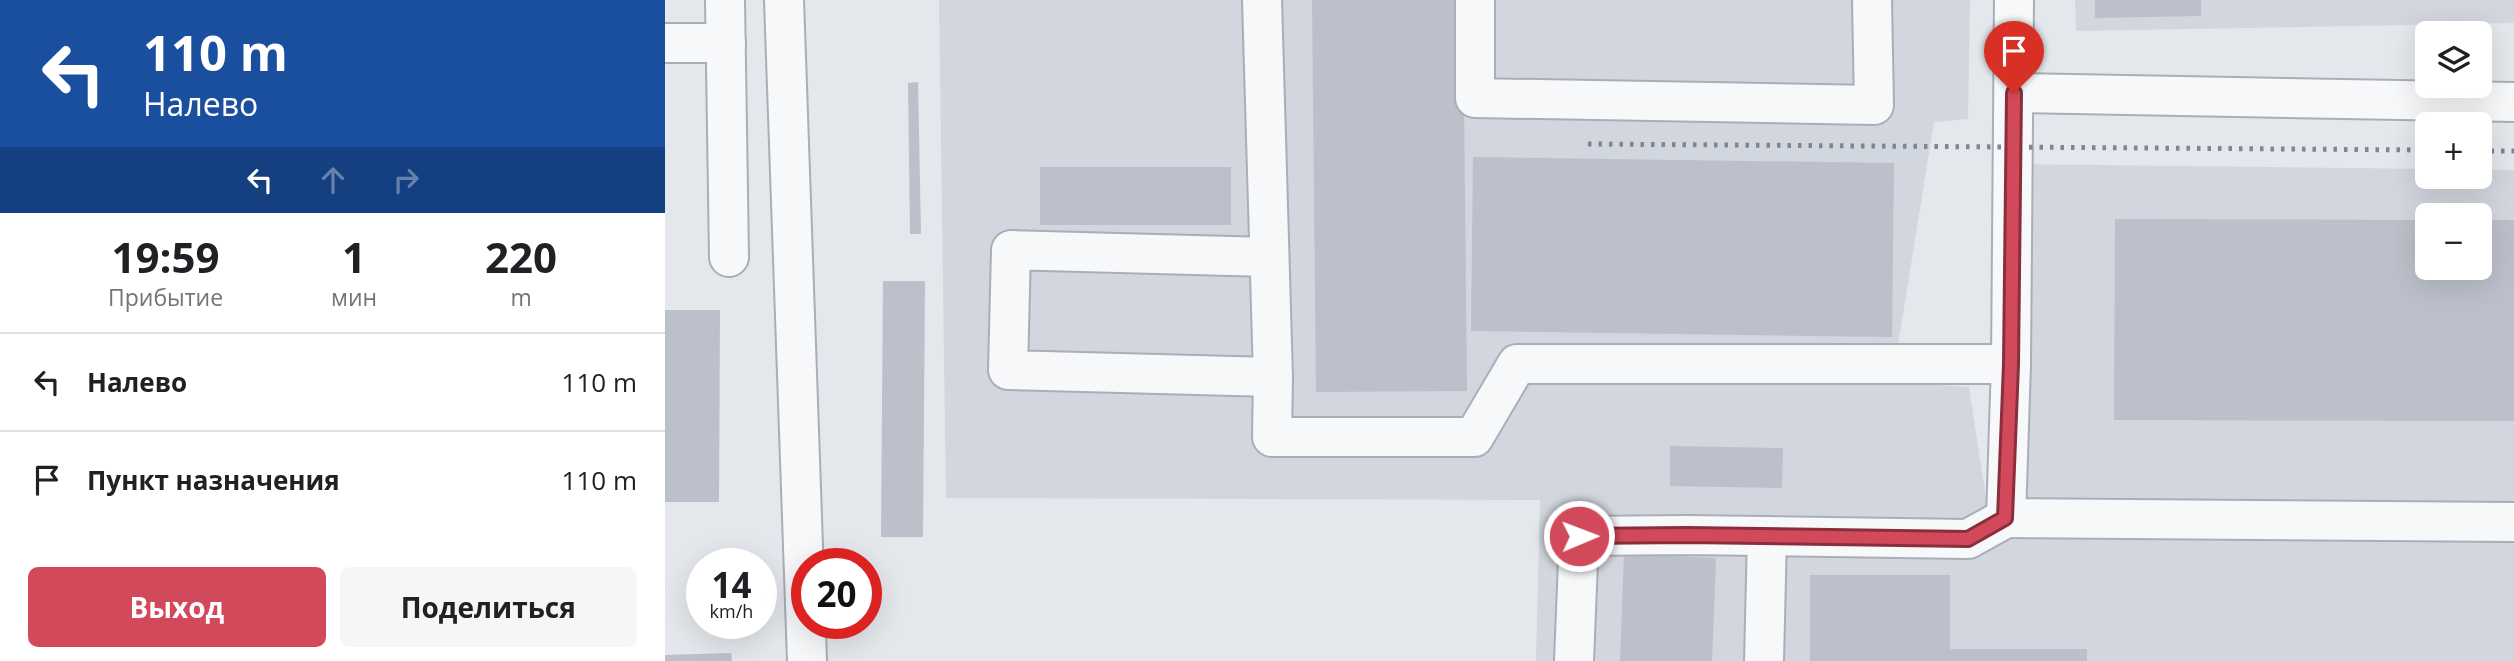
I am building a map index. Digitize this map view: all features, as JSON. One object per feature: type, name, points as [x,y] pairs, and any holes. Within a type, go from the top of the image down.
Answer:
[{"type":"street","points":[[725,0],[729,257]]},
{"type":"street","points":[[784,0],[807,661]]},
{"type":"street","points":[[1262,0],[1273,377],[1272,438],[1474,437],[1517,364],[2011,364]]},
{"type":"street","points":[[1475,0],[1475,97],[1874,104],[1872,0]]},
{"type":"street","points":[[2005,518],[2011,364],[2014,0]]},
{"type":"street","points":[[665,43],[726,43]]},
{"type":"street","points":[[2014,93],[2514,102]]},
{"type":"street","points":[[1268,257],[1011,250],[1008,370],[1273,377]]},
{"type":"street","points":[[1574,661],[1579,536],[1968,539],[2005,518],[2514,522]]},
{"type":"street","points":[[1764,661],[1767,536]]},
{"type":"shaded area","points":[[939,0],[1970,0],[1968,119],[1934,122],[1892,382],[1969,387],[1986,498],[2018,164],[2415,169],[2415,189],[2492,189],[2492,170],[2514,170],[2514,661],[1536,661],[1540,500],[946,498]]},
{"type":"shaded area","points":[[2075,0],[2514,0],[2514,23],[2415,21],[2415,25],[2076,31]]},
{"type":"building","points":[[1312,0],[1463,0],[1467,391],[1316,392]]},
{"type":"building","points":[[2095,0],[2201,0],[2201,16],[2095,18]]},
{"type":"building","points":[[918,82],[921,234],[910,234],[908,83]]},
{"type":"building","points":[[1473,157],[1894,163],[1892,337],[1471,331]]},
{"type":"building","points":[[1040,167],[1231,167],[1231,225],[1040,225]]},
{"type":"building","points":[[2115,219],[2415,220],[2415,280],[2492,280],[2492,220],[2514,220],[2514,421],[2114,420]]},
{"type":"building","points":[[883,281],[925,281],[923,537],[881,537]]},
{"type":"building","points":[[665,310],[720,310],[719,502],[665,502]]},
{"type":"building","points":[[1670,446],[1783,448],[1782,488],[1670,486]]},
{"type":"building","points":[[1624,554],[1716,558],[1712,661],[1620,661]]},
{"type":"building","points":[[1810,575],[1950,575],[1950,649],[2087,649],[2087,661],[1810,661]]},
{"type":"building","points":[[731,653],[732,661],[665,661],[665,655]]},
{"type":"railway","points":[[1588,144],[2415,150]]},
{"type":"railway","points":[[2492,151],[2514,151]]},
{"type":"route","points":[[1579,536],[1968,539],[2005,518],[2011,364],[2014,93]]}]
